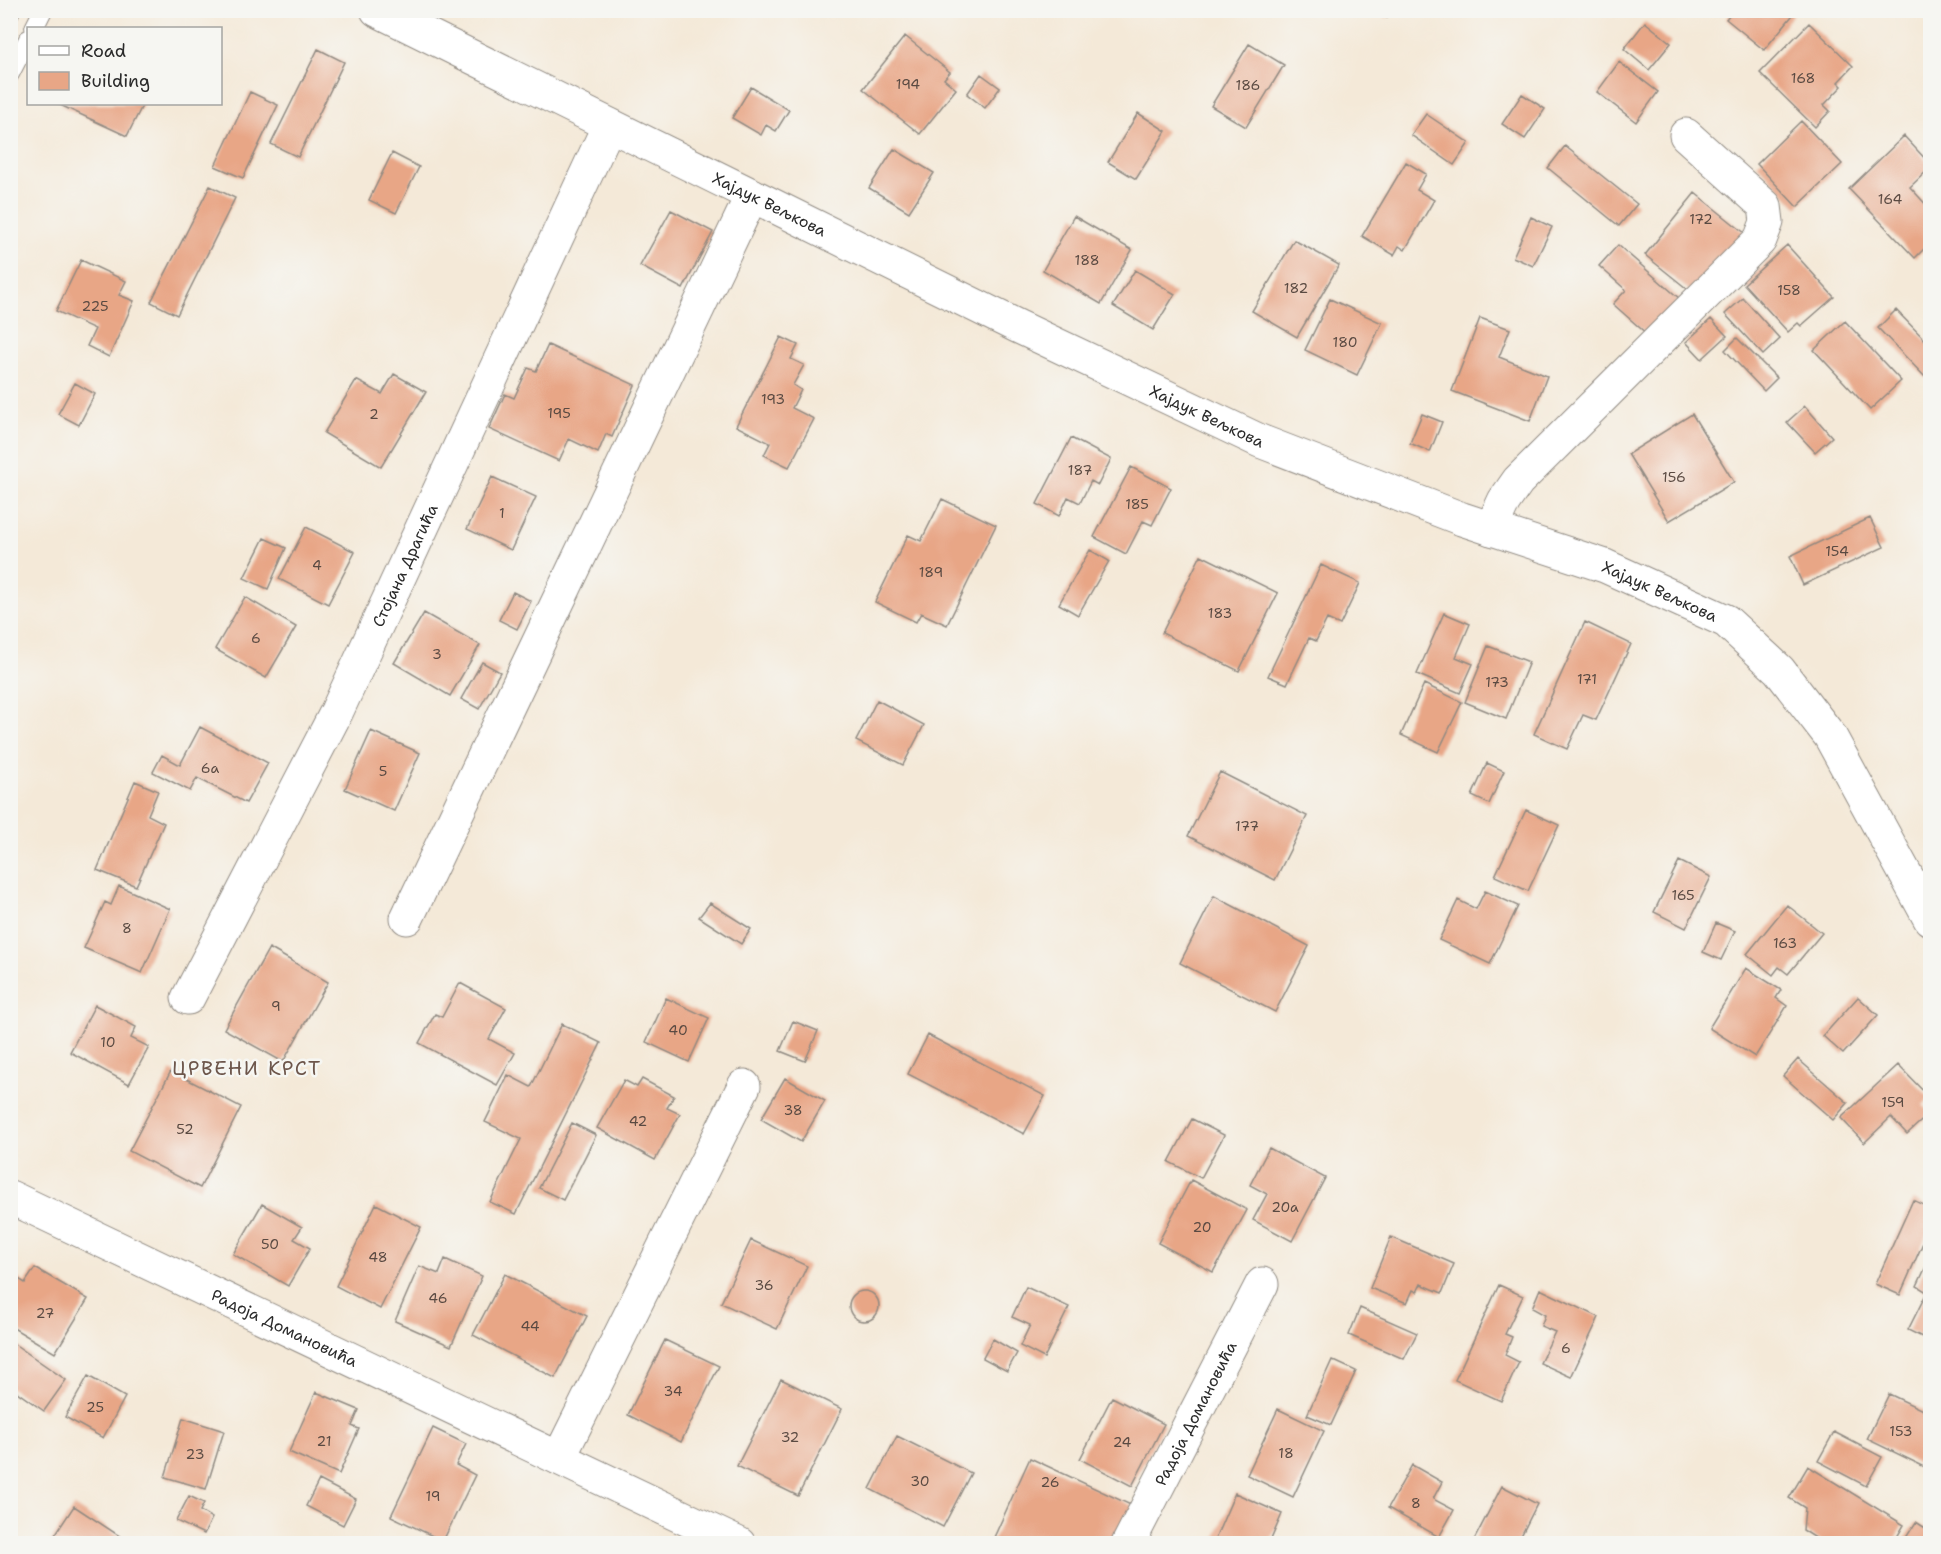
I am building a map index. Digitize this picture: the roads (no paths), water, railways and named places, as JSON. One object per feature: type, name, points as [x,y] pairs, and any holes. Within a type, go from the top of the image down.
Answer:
[{"type":"street","name":"Хајдук Вељкова","points":[[377,10],[1006,321],[1260,441],[1462,519],[1605,566],[1726,621],[1779,670],[1830,736],[1930,919]]},
{"type":"street","name":"Стојана Драгића","points":[[188,998],[337,711],[609,125]]},
{"type":"street","points":[[1491,529],[1504,501],[1518,481],[1760,240],[1767,222],[1766,206],[1686,135]]},
{"type":"street","points":[[407,918],[752,195]]},
{"type":"street","points":[[559,1458],[744,1086]]},
{"type":"street","name":"Радоја Домановића","points":[[10,1197],[739,1544]]},
{"type":"street","name":"Радоја Домановића","points":[[1128,1544],[1262,1284]]},
{"type":"lane","points":[[34,27],[43,10]]},
{"type":"lane","points":[[10,74],[27,41]]},
{"type":"district","name":"ЦРВЕНИ КРСТ","points":[[247,1068]]}]
